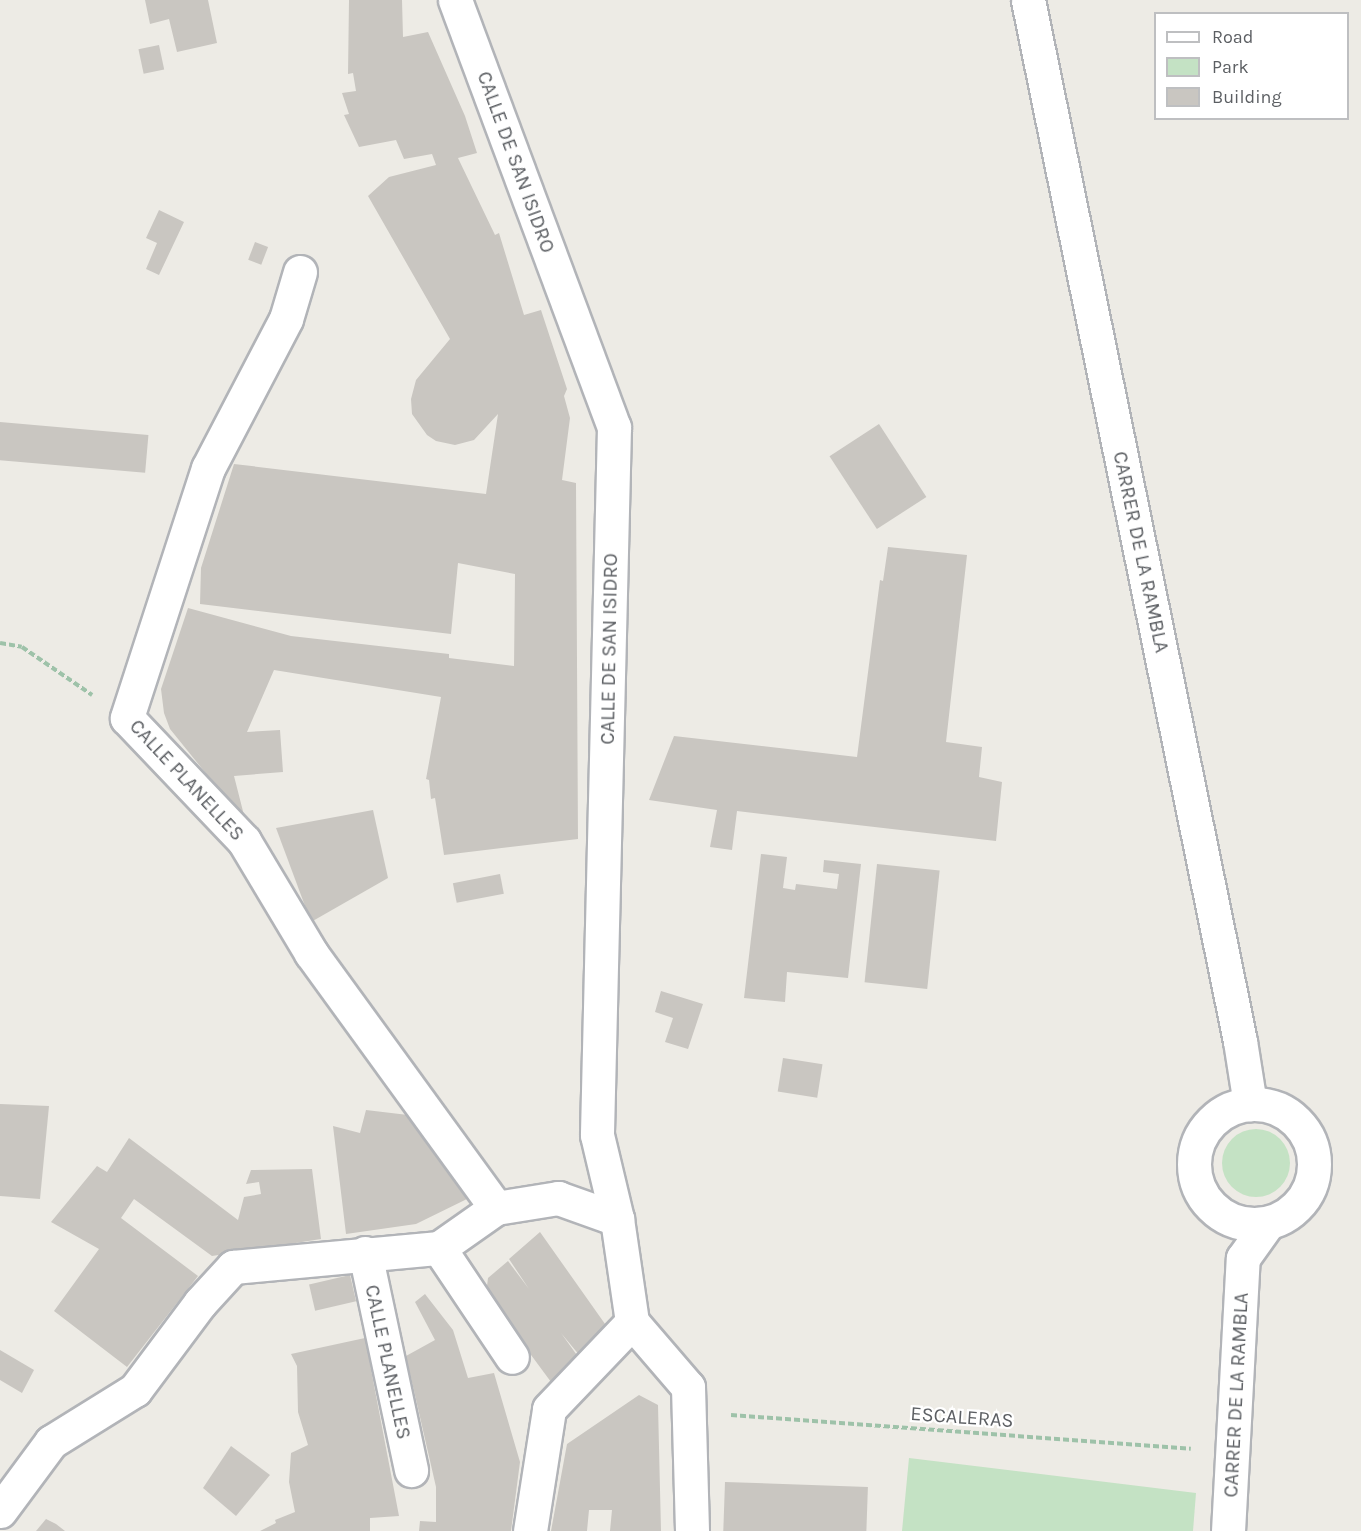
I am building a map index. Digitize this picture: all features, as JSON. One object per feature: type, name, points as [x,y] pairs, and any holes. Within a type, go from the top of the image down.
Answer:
[{"type":"street","name":"CALLE DE SAN ISIDRO","points":[[455,0],[614,427],[597,1135],[617,1219],[632,1322]]},
{"type":"street","name":"CARRER DE LA RAMBLA","points":[[1028,0],[1233,1006],[1250,1104]]},
{"type":"street","name":"CALLE PLANELLES","points":[[300,272],[286,319],[208,468],[127,718],[244,841],[311,953],[496,1208]]},
{"type":"street","points":[[1216,1212],[1234,1221],[1254,1225],[1268,1223],[1291,1213],[1304,1199],[1312,1182],[1314,1163],[1311,1144],[1302,1126],[1287,1114],[1269,1106],[1250,1104],[1230,1109],[1212,1120],[1200,1137],[1194,1156],[1195,1176],[1203,1196],[1216,1212],[1243,1258],[1268,1223]]},
{"type":"street","points":[[0,1511],[51,1442],[135,1390],[200,1302],[233,1267],[365,1253],[439,1248],[496,1208],[558,1198],[617,1219]]},
{"type":"street","points":[[439,1248],[512,1357]]},
{"type":"street","name":"CALLE PLANELLES","points":[[365,1253],[411,1470]]},
{"type":"street","name":"CARRER DE LA RAMBLA","points":[[1228,1531],[1243,1258]]},
{"type":"street","points":[[530,1531],[549,1409],[632,1322],[688,1387],[692,1531]]},
{"type":"path","points":[[0,643],[22,647],[127,718]]},
{"type":"path","name":"ESCALERAS","points":[[689,1412],[1234,1452]]},
{"type":"green space","points":[[1249,1129],[1263,1129],[1275,1134],[1285,1144],[1290,1163],[1285,1182],[1275,1192],[1263,1197],[1249,1197],[1237,1192],[1227,1182],[1222,1170],[1222,1156],[1227,1144],[1237,1134]]},
{"type":"green space","points":[[909,1458],[1196,1493],[1193,1531],[902,1531]]},
{"type":"building","points":[[145,0],[208,0],[217,43],[177,52],[169,19],[150,24]]},
{"type":"building","points":[[349,0],[402,0],[403,37],[428,32],[465,116],[477,153],[458,158],[495,235],[499,233],[524,315],[541,310],[567,389],[564,396],[570,418],[562,480],[576,483],[578,839],[444,855],[435,798],[431,799],[429,780],[426,779],[441,697],[274,670],[247,732],[280,730],[283,772],[234,776],[246,823],[170,729],[164,713],[161,689],[188,608],[291,636],[449,654],[449,658],[514,666],[515,574],[458,563],[451,634],[200,604],[201,568],[234,464],[486,494],[498,414],[474,440],[455,445],[436,441],[427,435],[412,414],[411,399],[416,380],[450,339],[368,196],[389,177],[436,165],[432,154],[404,159],[396,140],[359,147],[344,115],[349,114],[342,93],[356,91],[353,73],[348,74]]},
{"type":"building","points":[[159,45],[164,69],[144,74],[138,49]]},
{"type":"building","points":[[159,210],[184,222],[159,275],[146,269],[157,243],[146,238]]},
{"type":"building","points":[[255,242],[268,247],[261,265],[248,260]]},
{"type":"building","points":[[0,422],[148,435],[145,473],[0,460]]},
{"type":"building","points":[[879,424],[926,497],[877,529],[830,456]]},
{"type":"building","points":[[888,547],[967,555],[946,742],[982,747],[979,777],[1002,782],[996,841],[737,811],[732,850],[710,847],[717,810],[649,800],[674,736],[857,757],[880,580],[883,581]]},
{"type":"building","points":[[373,810],[388,878],[311,922],[276,828]]},
{"type":"building","points":[[761,854],[787,857],[783,888],[795,890],[796,884],[837,889],[839,874],[823,872],[824,860],[861,864],[848,978],[787,972],[785,1002],[744,998]]},
{"type":"building","points":[[877,864],[940,871],[927,989],[865,982]]},
{"type":"building","points":[[500,874],[504,894],[457,903],[453,883]]},
{"type":"building","points":[[661,991],[703,1004],[688,1049],[665,1042],[673,1018],[655,1012]]},
{"type":"building","points":[[783,1058],[823,1064],[817,1098],[778,1092]]},
{"type":"building","points":[[0,1104],[49,1106],[40,1199],[0,1196]]},
{"type":"building","points":[[366,1110],[408,1115],[469,1198],[416,1224],[346,1234],[333,1126],[360,1133]]},
{"type":"building","points":[[129,1138],[238,1220],[244,1197],[261,1194],[259,1182],[246,1184],[251,1170],[312,1169],[321,1239],[212,1256],[134,1199],[121,1218],[198,1276],[127,1367],[54,1311],[99,1249],[51,1222],[97,1166],[107,1172]]},
{"type":"building","points":[[540,1232],[610,1331],[580,1356],[561,1333],[579,1358],[551,1382],[486,1294],[488,1278],[508,1261],[529,1289],[509,1259]]},
{"type":"building","points":[[350,1275],[356,1301],[315,1311],[309,1284]]},
{"type":"building","points":[[425,1294],[453,1330],[468,1378],[494,1373],[520,1462],[511,1531],[419,1531],[420,1521],[436,1522],[436,1487],[406,1356],[435,1340],[415,1302]]},
{"type":"building","points":[[365,1338],[399,1516],[370,1518],[370,1531],[260,1531],[276,1523],[275,1520],[295,1512],[289,1482],[291,1453],[308,1445],[298,1412],[297,1366],[291,1354]]},
{"type":"building","points":[[0,1350],[34,1370],[22,1393],[0,1380]]},
{"type":"building","points":[[639,1395],[658,1405],[661,1531],[610,1531],[612,1510],[589,1510],[587,1531],[551,1531],[567,1444]]},
{"type":"building","points":[[231,1446],[270,1475],[236,1516],[203,1488]]},
{"type":"building","points":[[725,1482],[868,1487],[866,1531],[723,1531]]},
{"type":"building","points":[[46,1519],[56,1524],[65,1531],[36,1531]]}]
